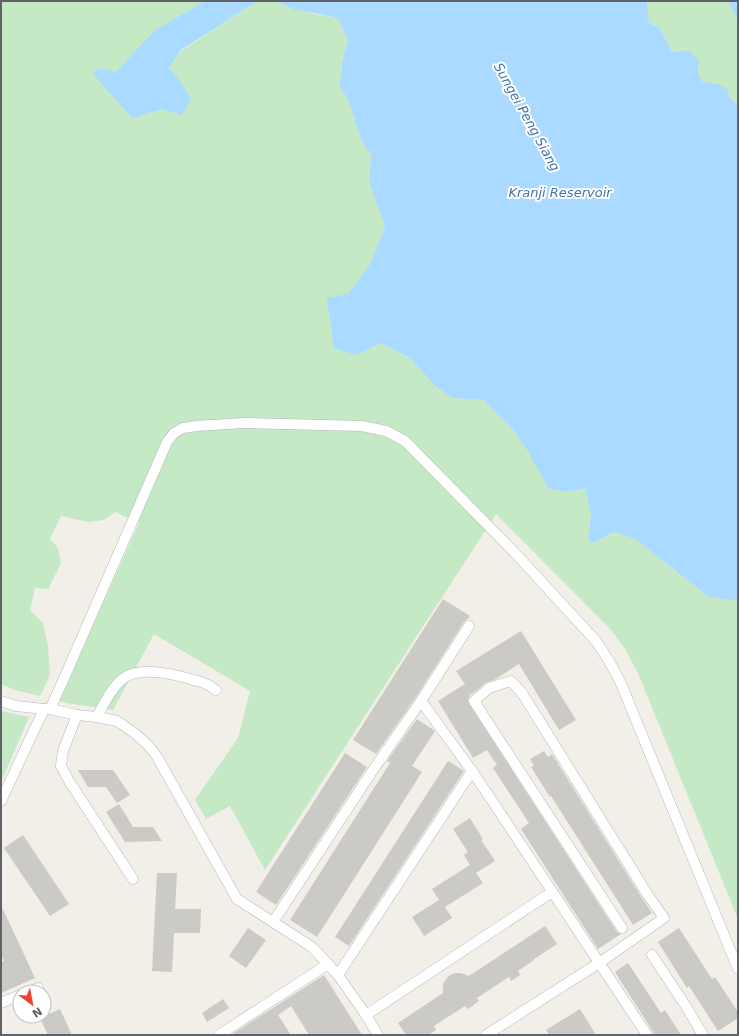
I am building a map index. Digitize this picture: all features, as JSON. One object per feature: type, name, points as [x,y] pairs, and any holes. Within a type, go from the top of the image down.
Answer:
[{"type":"street","points":[[1,801],[65,676],[167,442],[174,433],[183,428],[196,426],[244,423],[362,426],[386,431],[405,441],[516,554],[596,641],[620,681],[738,969]]},
{"type":"street","points":[[272,922],[469,626]]},
{"type":"street","points":[[97,717],[106,700],[117,685],[124,678],[141,672],[171,674],[205,683],[216,690]]},
{"type":"street","points":[[486,1035],[664,918],[648,895],[522,693],[511,681],[490,688],[474,701],[622,928]]},
{"type":"street","points":[[1,701],[16,706],[47,709],[117,721],[148,745],[156,755],[237,899],[312,947],[338,975],[378,1035]]},
{"type":"street","points":[[420,701],[472,771],[647,1035]]},
{"type":"street","points":[[76,715],[64,751],[61,766],[69,781],[133,879]]},
{"type":"street","points":[[338,975],[472,771]]},
{"type":"street","points":[[366,1015],[552,892]]},
{"type":"street","points":[[652,955],[703,1035]]},
{"type":"street","points":[[219,1035],[328,964]]},
{"type":"street","points":[[1,1003],[12,999]]},
{"type":"green space","points":[[1,1],[205,1],[155,30],[116,73],[100,68],[92,73],[132,117],[162,109],[181,82],[169,68],[181,51],[256,2],[276,1],[295,10],[338,18],[348,40],[342,62],[342,71],[339,84],[349,102],[362,142],[371,155],[369,182],[385,227],[370,264],[348,295],[356,355],[381,343],[410,358],[435,386],[452,398],[483,400],[511,427],[529,453],[567,492],[585,488],[591,515],[588,539],[593,543],[613,532],[635,539],[709,597],[738,601],[738,919],[638,673],[625,649],[611,630],[496,514],[265,870],[230,806],[206,819],[195,800],[238,738],[250,691],[154,634],[113,710],[59,701],[139,523],[115,512],[104,520],[88,522],[61,516],[50,539],[58,548],[61,563],[48,589],[35,588],[30,610],[43,623],[48,647],[50,675],[40,696],[15,690],[1,684]]},
{"type":"green space","points":[[645,1],[738,1],[738,106],[715,84],[702,83],[698,72],[699,61],[672,52],[659,27],[649,23],[647,2]]},
{"type":"green space","points":[[1,711],[29,717],[1,782]]},
{"type":"water","points":[[205,1],[259,1],[181,50],[169,68],[181,82],[191,99],[181,115],[162,109],[132,118],[92,73],[100,68],[116,72],[155,30]]},
{"type":"water","name":"Kranji Reservoir","points":[[276,1],[645,1],[647,2],[649,23],[659,27],[672,52],[690,51],[699,61],[698,72],[702,82],[727,88],[728,95],[738,106],[738,601],[709,597],[635,539],[613,532],[593,543],[588,539],[591,515],[585,488],[567,492],[548,488],[529,453],[511,427],[483,400],[452,398],[435,386],[410,358],[381,343],[356,355],[334,348],[327,298],[348,294],[370,264],[385,227],[369,182],[371,155],[362,142],[349,102],[339,84],[342,71],[342,62],[348,40],[338,18],[295,10]]},
{"type":"water","points":[[728,1],[738,1],[738,21]]},
{"type":"building","points":[[443,599],[470,616],[464,622],[416,697],[376,754],[353,740]]},
{"type":"building","points":[[521,631],[576,720],[559,730],[519,664],[494,680],[485,683],[469,695],[468,702],[617,932],[621,934],[598,949],[521,829],[529,823],[493,768],[497,765],[487,750],[473,758],[438,701],[465,684],[456,671]]},
{"type":"building","points":[[417,719],[435,731],[412,766],[422,772],[317,937],[290,920],[390,763],[387,761]]},
{"type":"building","points":[[544,751],[548,757],[552,754],[652,913],[633,925],[531,767],[534,766],[530,759]]},
{"type":"building","points":[[345,753],[367,767],[276,905],[256,892]]},
{"type":"building","points":[[448,761],[464,771],[349,946],[335,937]]},
{"type":"building","points":[[78,770],[113,770],[130,795],[117,803],[106,787],[88,787]]},
{"type":"building","points":[[119,804],[133,827],[153,827],[162,841],[125,842],[106,812]]},
{"type":"building","points":[[470,818],[483,839],[481,840],[495,861],[476,873],[483,883],[445,907],[452,918],[424,936],[412,917],[439,900],[432,889],[470,865],[464,855],[468,852],[453,829]]},
{"type":"building","points":[[23,835],[69,904],[50,916],[4,848]]},
{"type":"building","points":[[157,873],[177,873],[175,909],[201,909],[200,933],[174,933],[172,972],[152,971]]},
{"type":"building","points":[[1,905],[35,978],[21,984],[12,984],[12,988],[1,993],[1,962],[4,961],[1,955]]},
{"type":"building","points":[[545,926],[557,944],[518,971],[520,975],[511,981],[509,977],[477,998],[479,1001],[468,1009],[465,1006],[434,1026],[436,1030],[428,1035],[406,1035],[398,1023],[443,993],[443,984],[450,975],[461,973],[469,976]]},
{"type":"building","points":[[248,928],[266,940],[246,968],[229,956]]},
{"type":"building","points":[[679,928],[712,979],[715,977],[738,1012],[738,1018],[718,1031],[689,986],[687,988],[658,942]]},
{"type":"building","points":[[628,963],[661,1013],[665,1010],[681,1035],[655,1035],[615,972]]},
{"type":"building","points":[[324,975],[362,1035],[309,1035],[291,1006],[278,1015],[291,1035],[231,1035]]},
{"type":"building","points":[[223,999],[229,1008],[207,1022],[202,1013]]},
{"type":"building","points":[[60,1009],[72,1035],[48,1035],[43,1024],[52,1024],[52,1013]]},
{"type":"building","points":[[580,1009],[596,1035],[549,1035],[546,1030]]},
{"type":"water label","name":"Sungei Peng Siang","points":[[527,117]]}]
